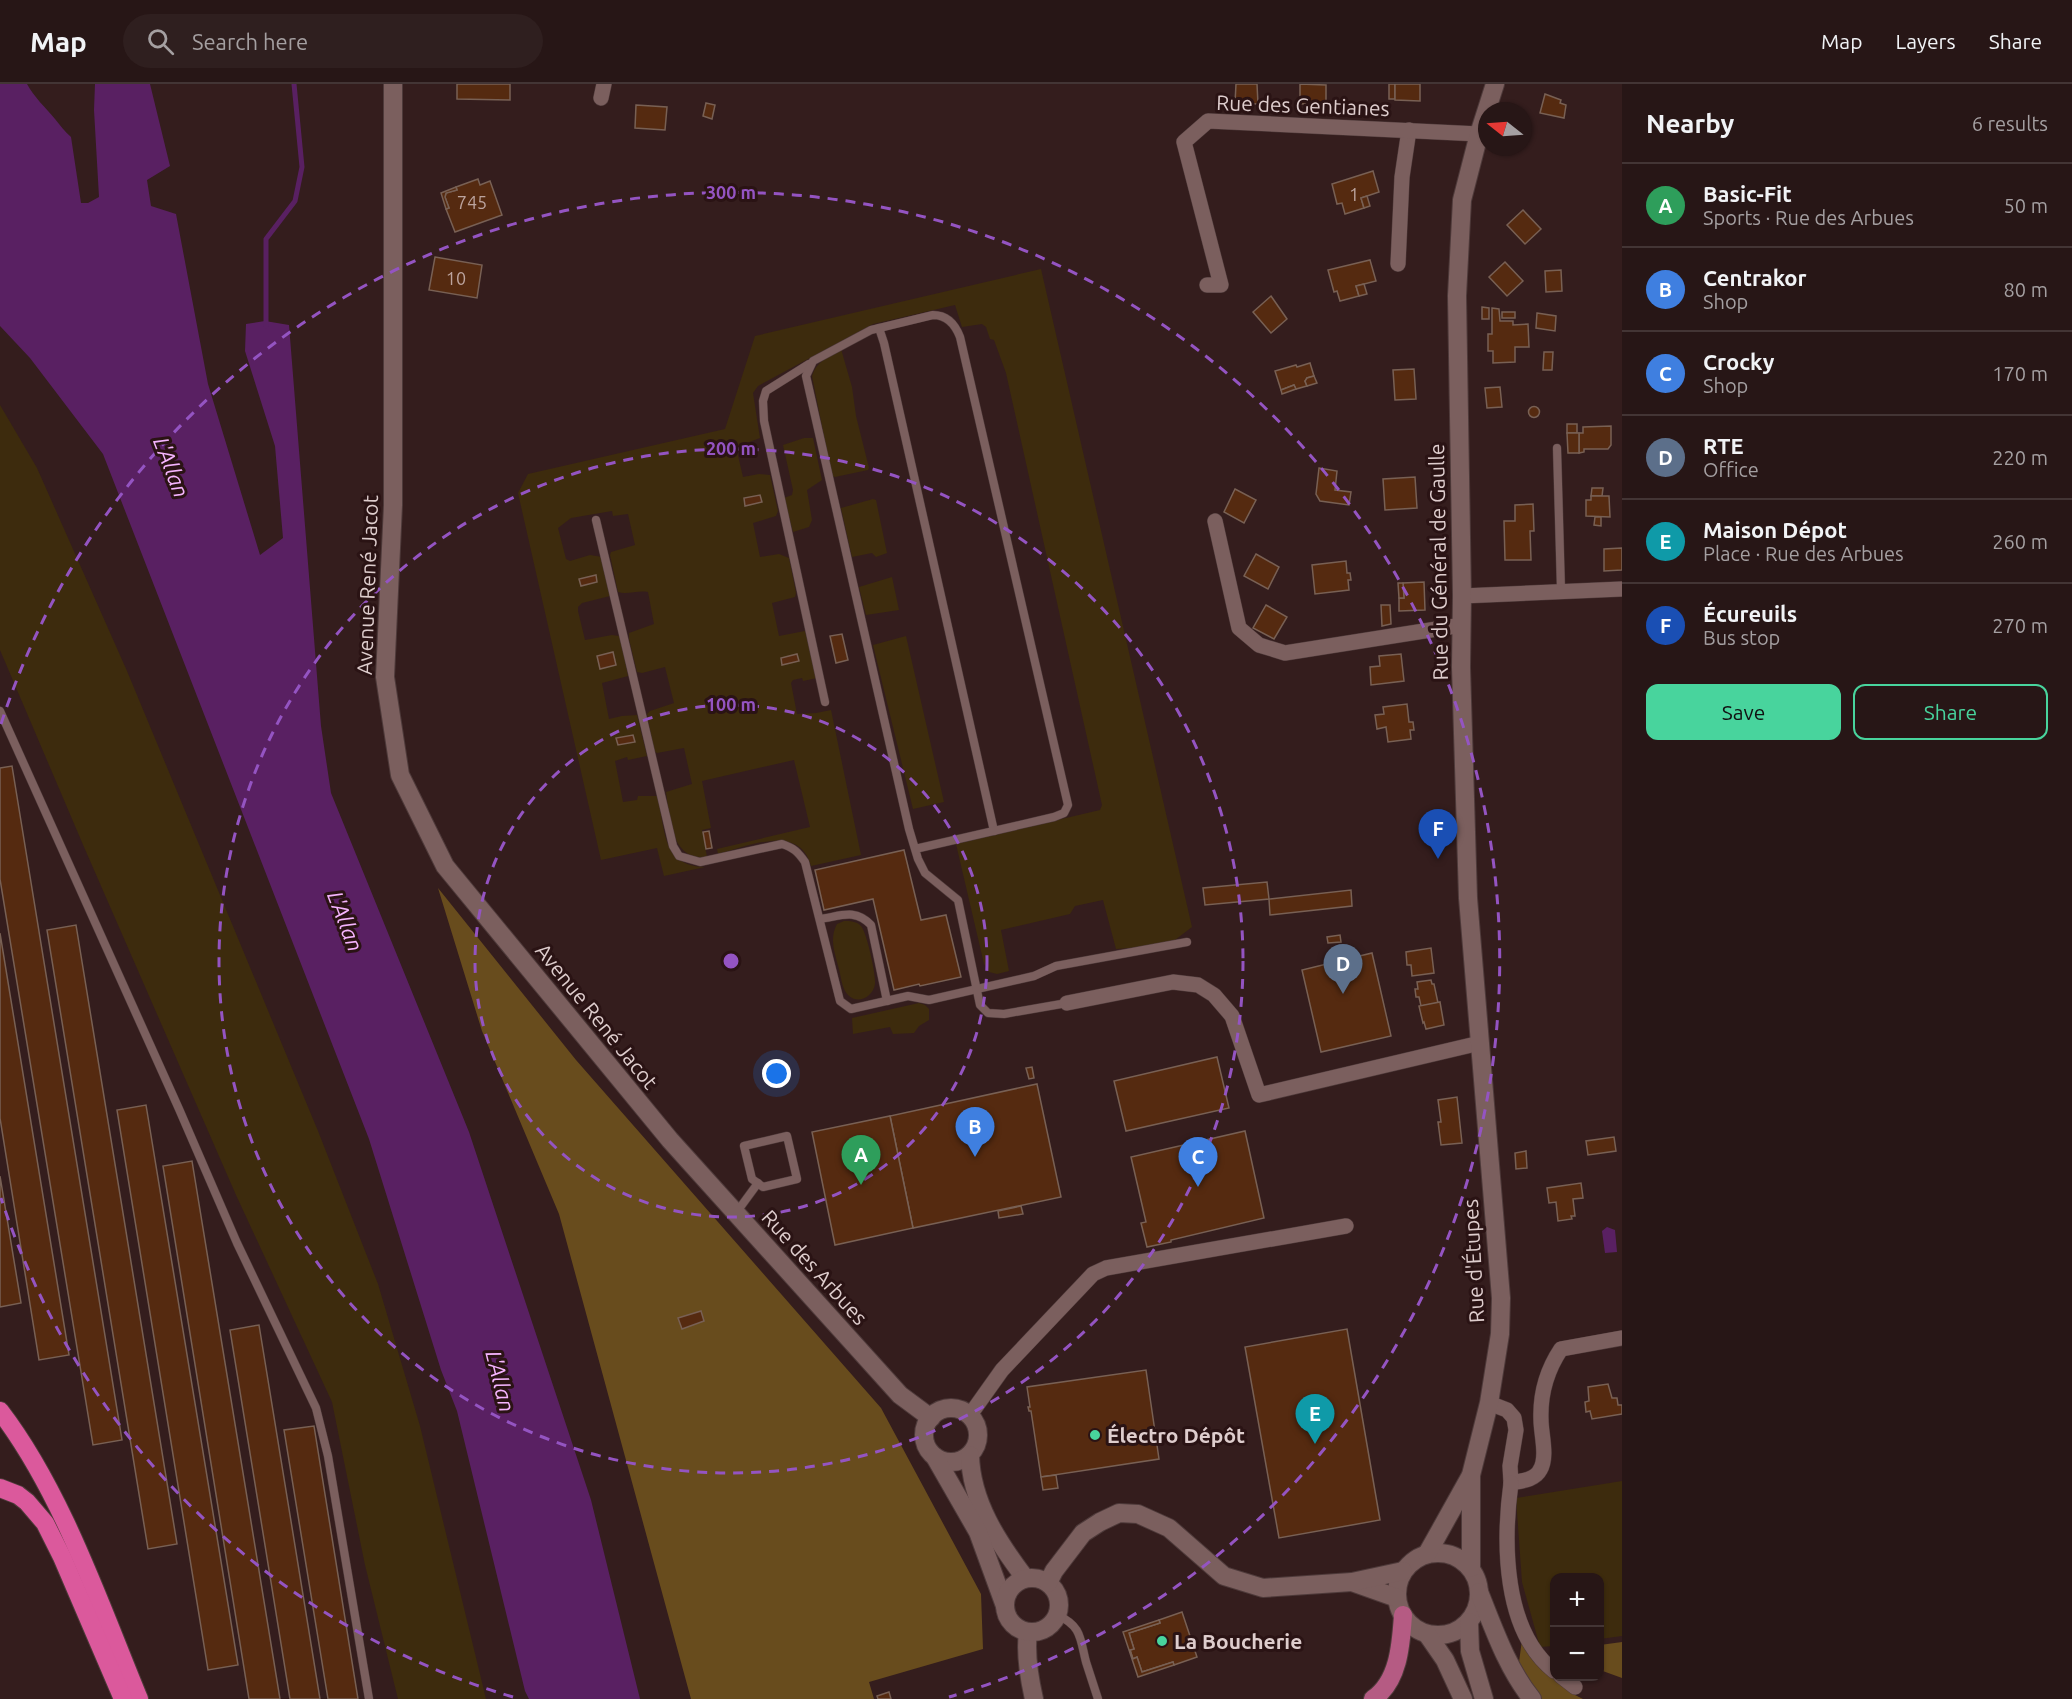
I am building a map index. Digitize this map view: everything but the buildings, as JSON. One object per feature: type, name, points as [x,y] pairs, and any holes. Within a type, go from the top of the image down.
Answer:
[{"type":"highway","points":[[0,1411],[16,1431],[59,1509],[139,1699]]},
{"type":"highway","points":[[0,1488],[18,1495],[45,1523],[123,1699]]},
{"type":"main road","name":"Avenue René Jacot","points":[[393,84],[393,506],[385,677],[400,775],[445,866],[670,1140]]},
{"type":"main road","name":"Rue du Général de Gaulle","points":[[1489,102],[1495,84]]},
{"type":"main road","name":"Rue du Général de Gaulle","points":[[1478,138],[1462,200],[1457,296],[1468,898],[1480,1043]]},
{"type":"main road","name":"Rue d'Étupes","points":[[1471,1568],[1471,1475],[1489,1403],[1500,1334],[1501,1298],[1480,1043]]},
{"type":"main road","name":"Rue des Arbues","points":[[670,1140],[900,1395],[931,1418]]},
{"type":"main road","points":[[935,1457],[953,1462],[970,1455],[978,1440],[975,1422],[969,1415],[957,1409],[943,1410],[931,1418],[924,1434],[929,1450],[978,1532],[1007,1615],[1019,1629],[1028,1632],[1045,1629],[1058,1616],[1060,1607],[1059,1597],[1048,1582],[1025,1578],[1010,1588],[1005,1606]]},
{"type":"main road","points":[[970,1455],[970,1468],[980,1502],[991,1527],[1025,1578]]},
{"type":"main road","name":"Rue d'Étupes","points":[[1427,1554],[1471,1475]]},
{"type":"main road","points":[[1048,1582],[1083,1533],[1119,1513],[1138,1514],[1169,1528],[1224,1576],[1263,1588],[1352,1582],[1403,1571]]},
{"type":"main road","points":[[1373,1699],[1383,1692],[1395,1669],[1401,1644],[1398,1584],[1403,1571],[1418,1558],[1427,1554],[1439,1552],[1451,1554],[1471,1568],[1477,1580],[1479,1603],[1469,1622],[1460,1629],[1449,1634],[1427,1634]]},
{"type":"main road","points":[[1352,1582],[1400,1606],[1409,1623],[1427,1634],[1444,1660],[1463,1699]]},
{"type":"main road","points":[[1479,1592],[1518,1682],[1532,1699]]},
{"type":"main road","points":[[1469,1622],[1470,1651],[1484,1699]]},
{"type":"main road","points":[[1028,1632],[1026,1645],[1030,1680],[1035,1699]]},
{"type":"street","name":"Rue des Gentianes","points":[[1207,285],[1221,285],[1184,142],[1208,121],[1478,134]]},
{"type":"street","name":"Rue des Gentianes","points":[[1398,264],[1402,177],[1410,130]]},
{"type":"street","points":[[1215,521],[1239,628],[1259,645],[1285,653],[1462,625]]},
{"type":"street","points":[[1462,596],[1622,589]]},
{"type":"street","points":[[1067,1003],[1173,982],[1198,985],[1214,995],[1233,1016],[1259,1095],[1480,1043]]},
{"type":"street","points":[[969,1415],[1002,1370],[1093,1274],[1106,1268],[1346,1226]]},
{"type":"street","points":[[1511,1483],[1531,1478],[1540,1470],[1543,1456],[1540,1417],[1544,1386],[1552,1362],[1561,1349],[1622,1338]]},
{"type":"street","points":[[1489,1403],[1507,1410],[1514,1418],[1516,1430],[1510,1466],[1511,1483],[1507,1515],[1507,1550],[1512,1597],[1526,1636],[1543,1663],[1550,1668]]},
{"type":"street","points":[[1566,1681],[1575,1688]]},
{"type":"lane","points":[[825,702],[764,421],[763,401],[766,392],[813,361],[871,330],[940,315],[956,326],[960,337],[1068,805],[1064,813],[1054,817],[915,849]]},
{"type":"lane","points":[[879,328],[994,831]]},
{"type":"lane","points":[[813,361],[806,376],[915,849],[925,873],[958,900],[980,1005],[988,1013],[1004,1014],[1067,1003]]},
{"type":"lane","points":[[1557,448],[1561,590]]},
{"type":"lane","points":[[596,520],[673,846],[679,856],[700,862],[782,844],[792,848],[805,862],[840,1001],[851,1009],[908,996],[929,1000],[1034,976],[1056,966],[1187,942]]},
{"type":"lane","points":[[0,711],[237,1243],[316,1408],[328,1456],[369,1699]]},
{"type":"lane","points":[[820,920],[852,914],[862,916],[871,925],[887,1001]]},
{"type":"lane","points":[[787,1136],[797,1179],[763,1187],[758,1183],[752,1179],[744,1146],[787,1136]]},
{"type":"lane","points":[[736,1213],[758,1183]]},
{"type":"lane","points":[[1058,1616],[1072,1624],[1081,1635],[1085,1659],[1098,1699]]},
{"type":"shaded area","points":[[1041,269],[1192,927],[1175,940],[1143,947],[1116,949],[1103,900],[1075,906],[1070,914],[1001,930],[1009,971],[997,974],[989,972],[984,964],[956,844],[1100,810],[1102,805],[1006,373],[994,340],[990,339],[986,327],[982,324],[962,327],[955,305],[873,324],[758,386],[753,393],[760,438],[736,447],[743,477],[759,474],[770,475],[778,511],[776,516],[753,523],[760,557],[779,554],[789,558],[796,593],[795,597],[772,603],[779,636],[805,631],[817,678],[803,681],[802,678],[793,680],[791,683],[797,714],[831,710],[861,855],[811,866],[805,853],[796,845],[785,841],[758,843],[718,854],[717,849],[810,827],[794,760],[702,781],[711,828],[702,830],[707,857],[695,856],[686,852],[679,845],[671,825],[666,792],[692,784],[684,748],[657,753],[654,751],[647,714],[674,703],[665,667],[642,673],[637,672],[629,633],[654,624],[648,592],[618,592],[611,552],[635,545],[628,514],[613,516],[612,511],[571,518],[558,528],[566,559],[570,561],[590,555],[602,557],[610,596],[582,603],[578,611],[585,640],[612,635],[619,636],[621,640],[628,676],[602,683],[609,719],[637,715],[647,756],[628,760],[627,757],[615,761],[623,802],[637,800],[638,796],[657,796],[664,832],[672,852],[680,860],[690,865],[705,867],[664,876],[657,848],[601,860],[518,493],[528,474],[725,429],[755,336]]},
{"type":"shaded area","points":[[841,349],[852,387],[856,416],[869,468],[835,477],[832,476],[812,376],[820,363]]},
{"type":"shaded area","points":[[0,405],[37,468],[127,671],[318,1131],[378,1284],[420,1426],[486,1699],[398,1699],[365,1565],[332,1402],[236,1195],[0,650]]},
{"type":"shaded area","points":[[804,438],[813,438],[822,480],[807,490],[812,520],[809,527],[793,532],[784,498],[792,495],[793,490],[783,445]]},
{"type":"shaded area","points":[[876,500],[887,553],[876,557],[872,553],[852,557],[841,508]]},
{"type":"shaded area","points":[[892,577],[899,610],[866,615],[859,587]]},
{"type":"shaded area","points":[[906,636],[944,802],[913,809],[873,645]]},
{"type":"shaded area","points":[[438,888],[576,1060],[881,1408],[981,1594],[983,1649],[869,1682],[874,1699],[691,1699],[559,1214],[482,1031]]},
{"type":"shaded area","points":[[844,921],[855,922],[861,926],[873,964],[874,989],[868,996],[860,999],[852,998],[844,990],[834,952],[833,935],[837,924]]},
{"type":"shaded area","points":[[919,1003],[929,1009],[929,1020],[919,1026],[914,1033],[893,1034],[890,1027],[853,1034],[852,1018]]},
{"type":"shaded area","points":[[1622,1481],[1622,1636],[1604,1638],[1604,1573],[1550,1573],[1550,1646],[1540,1647],[1522,1582],[1516,1498]]},
{"type":"shaded area","points":[[1522,1640],[1550,1671],[1550,1681],[1559,1681],[1569,1692],[1583,1699],[1542,1699],[1533,1688],[1519,1662]]},
{"type":"shaded area","points":[[1622,1642],[1622,1678],[1604,1671],[1604,1644]]},
{"type":"water","name":"L'Allan","points":[[0,84],[27,84],[36,98],[71,137],[81,203],[88,203],[99,197],[94,110],[95,84],[150,84],[170,166],[147,180],[151,206],[176,214],[208,384],[260,555],[283,538],[275,446],[245,351],[246,324],[265,321],[289,325],[321,726],[331,793],[469,1132],[591,1500],[640,1699],[529,1699],[525,1691],[457,1411],[441,1370],[369,1139],[103,454],[30,358],[0,326]]},
{"type":"water","points":[[1607,1227],[1615,1230],[1617,1252],[1605,1253],[1602,1231]]},
{"type":"waterway","points":[[266,326],[266,239],[295,201],[302,167],[294,84]]},
{"type":"place","name":"Écureuils","points":[[1438,859]]},
{"type":"place","name":"RTE","points":[[1343,994]]},
{"type":"place","name":"Centrakor","points":[[975,1157]]},
{"type":"place","name":"Basic-Fit","points":[[861,1185]]},
{"type":"place","name":"Crocky","points":[[1198,1187]]},
{"type":"place","name":"Électro Dépôt","points":[[1095,1435]]},
{"type":"place","name":"Maison Dépot","points":[[1315,1444]]},
{"type":"place","name":"La Boucherie","points":[[1162,1641]]}]
